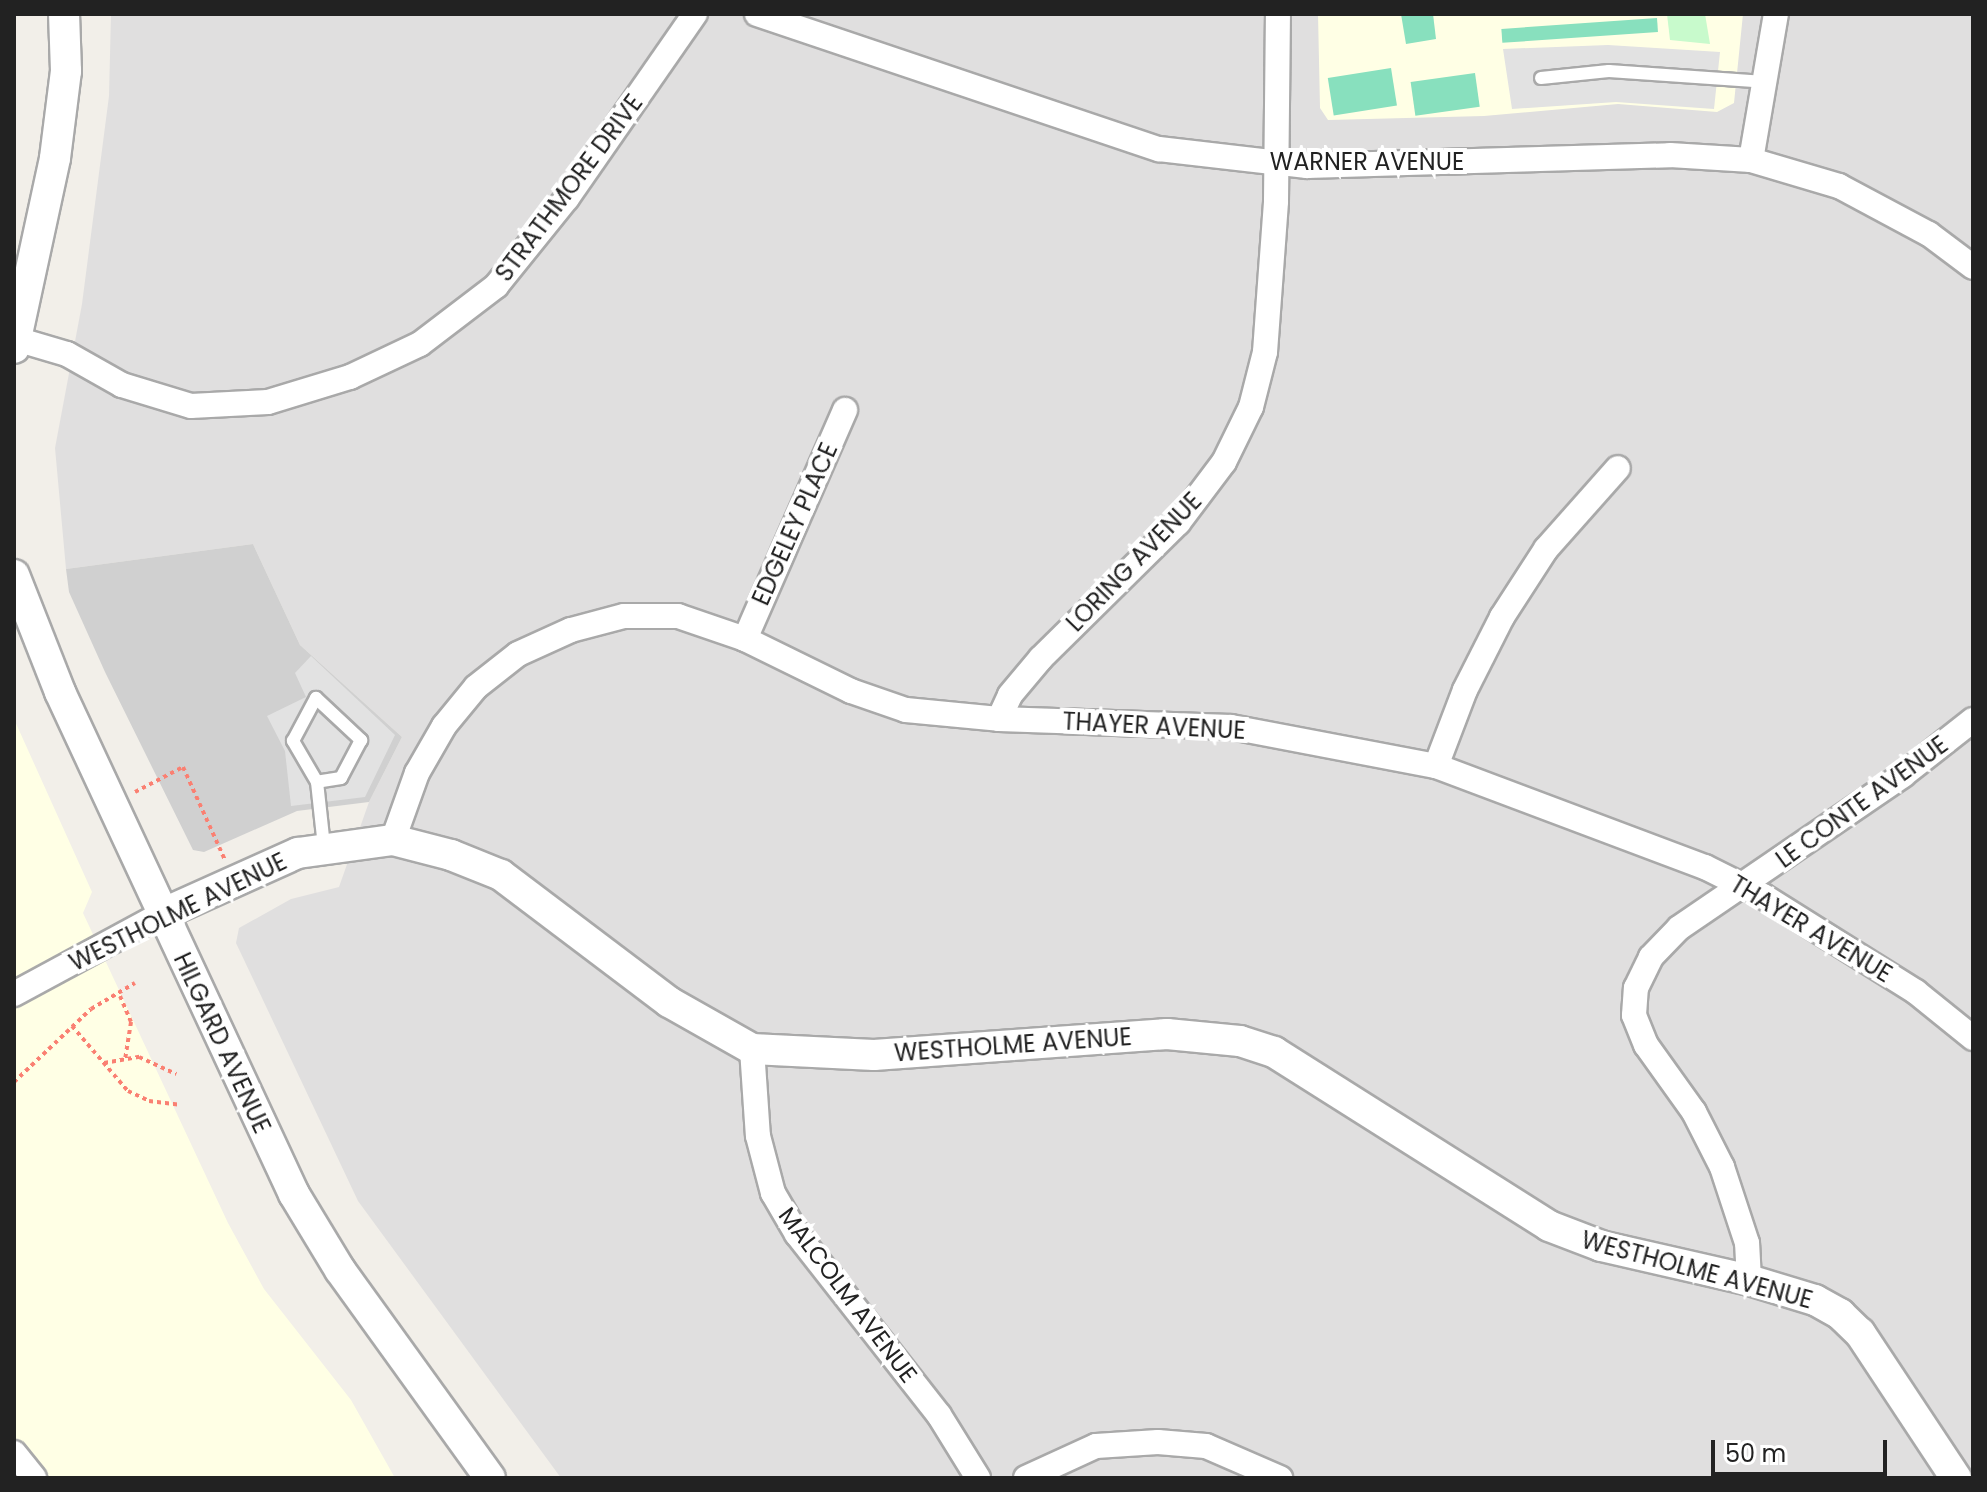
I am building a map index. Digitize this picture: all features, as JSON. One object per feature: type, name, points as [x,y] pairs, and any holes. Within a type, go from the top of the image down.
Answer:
[{"type":"street","points":[[15,343],[23,282],[66,71],[64,14]]},
{"type":"street","name":"STRATHMORE DRIVE","points":[[15,343],[67,354],[122,385],[191,406],[268,402],[350,377],[420,344],[496,286],[567,198],[695,14]]},
{"type":"street","name":"WARNER AVENUE","points":[[757,14],[1159,149],[1276,165],[1670,155],[1751,160],[1839,186],[1929,234],[1973,267]]},
{"type":"street","name":"LORING AVENUE","points":[[999,719],[1010,695],[1041,658],[1178,523],[1224,462],[1251,407],[1265,352],[1276,165],[1278,14]]},
{"type":"street","points":[[1751,160],[1776,14]]},
{"type":"street","name":"EDGELEY PLACE","points":[[745,639],[845,410]]},
{"type":"street","points":[[1436,766],[1465,690],[1502,617],[1546,549],[1618,468]]},
{"type":"street","name":"HILGARD AVENUE","points":[[14,575],[162,914],[320,1239],[490,1478]]},
{"type":"street","name":"THAYER AVENUE","points":[[393,840],[417,773],[444,726],[476,687],[518,654],[571,630],[624,616],[678,616],[745,639],[851,691],[906,710],[999,719],[1231,727],[1436,766],[1744,886],[1916,992],[1973,1038]]},
{"type":"street","name":"LE CONTE AVENUE","points":[[1749,1280],[1747,1243],[1722,1167],[1694,1112],[1646,1045],[1634,1015],[1636,988],[1651,957],[1679,928],[1744,886],[1973,720]]},
{"type":"street","name":"WESTHOLME AVENUE","points":[[17,986],[234,880],[324,846],[393,840],[451,855],[501,875],[669,1002],[752,1049],[829,1057],[1167,1034],[1240,1041],[1274,1052],[1549,1226],[1601,1246],[1749,1280],[1815,1300],[1860,1333],[1956,1478]]},
{"type":"street","name":"MALCOLM AVENUE","points":[[752,1049],[758,1136],[773,1193],[797,1234],[939,1415],[978,1478]]},
{"type":"street","points":[[1026,1478],[1096,1446],[1158,1442],[1206,1446],[1280,1478]]},
{"type":"street","points":[[14,1454],[34,1478]]},
{"type":"lane","points":[[1541,78],[1609,71],[1765,82]]},
{"type":"lane","points":[[317,782],[341,778],[361,740],[316,698],[293,741],[317,782],[324,846]]},
{"type":"path","points":[[112,804],[183,767],[234,880]]},
{"type":"path","points":[[14,1082],[91,1009],[120,996],[135,983]]},
{"type":"path","points":[[120,996],[131,1022],[125,1059]]},
{"type":"path","points":[[72,1026],[128,1091],[149,1101],[180,1105]]},
{"type":"path","points":[[104,1063],[139,1057],[176,1074]]},
{"type":"shaded area","points":[[111,14],[1973,14],[1973,1478],[561,1478],[358,1201],[236,943],[239,928],[291,899],[339,887],[369,802],[402,737],[300,645],[253,544],[66,569],[55,448],[82,304],[109,96]]},
{"type":"shaded area","points":[[1318,14],[1743,14],[1734,103],[1717,112],[1618,104],[1484,116],[1328,120],[1320,108]]},
{"type":"shaded area","points":[[1608,45],[1720,52],[1714,109],[1616,102],[1512,109],[1503,49]]},
{"type":"shaded area","points":[[253,544],[300,645],[402,737],[369,802],[297,811],[204,852],[193,850],[105,672],[69,592],[66,569]]},
{"type":"shaded area","points":[[311,656],[395,735],[365,797],[291,806],[285,751],[267,716],[306,697],[295,673]]},
{"type":"shaded area","points":[[14,719],[92,892],[83,913],[228,1223],[264,1289],[351,1400],[395,1478],[14,1478]]},
{"type":"green space","points":[[1401,14],[1433,14],[1436,39],[1406,44]]},
{"type":"green space","points":[[1667,14],[1705,14],[1710,44],[1670,40]]},
{"type":"green space","points":[[1657,18],[1658,32],[1502,43],[1501,29]]},
{"type":"green space","points":[[1391,68],[1397,106],[1334,116],[1328,78]]},
{"type":"green space","points":[[1475,73],[1480,107],[1415,116],[1411,82]]}]
